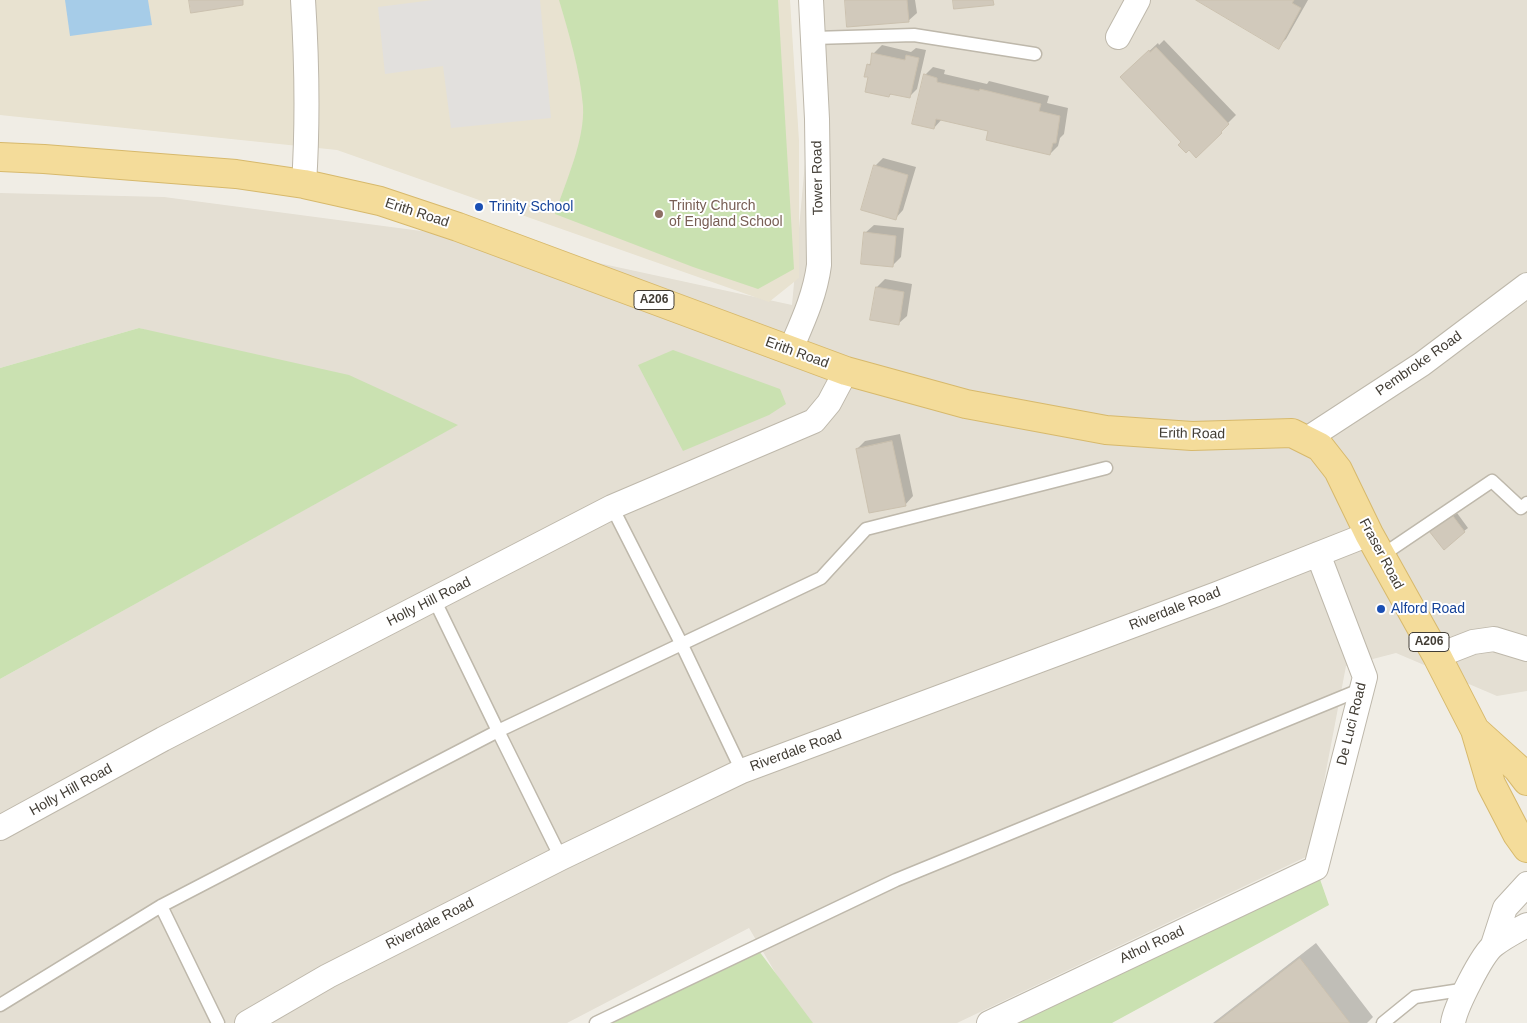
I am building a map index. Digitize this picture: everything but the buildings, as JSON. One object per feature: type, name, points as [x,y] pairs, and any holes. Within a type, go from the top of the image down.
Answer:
[{"type":"main road","name":"Erith Road","points":[[0,157],[236,174],[304,184],[380,202],[458,227],[846,371],[966,404],[1106,430],[1192,436],[1292,433],[1307,440]]},
{"type":"main road","name":"Fraser Road","points":[[1307,440],[1320,447],[1338,470],[1375,545],[1437,656],[1475,730],[1491,784],[1517,834],[1527,848]]},
{"type":"main road","name":"Fraser Road","points":[[1475,730],[1517,768],[1527,781]]},
{"type":"street","points":[[303,0],[308,112],[304,184]]},
{"type":"street","name":"Tower Road","points":[[790,351],[817,283],[819,266],[817,119],[811,0]]},
{"type":"street","points":[[1118,37],[1138,0]]},
{"type":"street","name":"Pembroke Road","points":[[1307,440],[1422,364],[1527,285]]},
{"type":"street","name":"Holly Hill Road","points":[[0,828],[163,739],[612,507],[814,421],[829,403],[846,371]]},
{"type":"street","name":"Riverdale Road","points":[[247,1023],[328,976],[560,858],[742,771],[1318,554],[1375,545]]},
{"type":"street","name":"De Luci Road","points":[[1316,868],[1365,678],[1318,554]]},
{"type":"street","points":[[1437,656],[1473,642],[1494,639],[1527,649]]},
{"type":"street","name":"Athol Road","points":[[989,1023],[1316,868]]},
{"type":"street","points":[[1493,945],[1505,908],[1527,884]]},
{"type":"street","points":[[1453,1023],[1483,957],[1493,945],[1527,925]]},
{"type":"lane","points":[[814,38],[914,35],[1035,54]]},
{"type":"lane","points":[[0,1005],[162,906],[498,731],[821,578],[866,529],[1106,468]]},
{"type":"lane","points":[[1375,545],[1492,481],[1521,508],[1527,503]]},
{"type":"lane","points":[[612,507],[681,643],[742,771]]},
{"type":"lane","points":[[434,599],[560,858]]},
{"type":"lane","points":[[596,1023],[896,880],[1362,689]]},
{"type":"lane","points":[[162,906],[218,1023]]},
{"type":"lane","points":[[1383,1023],[1415,997],[1467,989]]},
{"type":"shaded area","name":"Trinity Church of England School","points":[[0,0],[790,0],[799,141],[799,278],[769,302],[337,150],[0,115]]},
{"type":"shaded area","points":[[433,0],[540,0],[551,118],[451,128],[443,66],[385,74],[378,7]]},
{"type":"shaded area","points":[[811,0],[1527,0],[1527,691],[1497,696],[1396,653],[1346,666],[1310,855],[957,1023],[805,1023],[749,928],[567,1023],[0,1023],[0,679],[457,425],[139,328],[0,368],[0,193],[164,197],[497,241],[792,305],[814,64]]},
{"type":"green space","points":[[559,0],[778,0],[794,269],[758,289],[693,267],[555,214],[574,160],[583,119],[582,93],[577,66]]},
{"type":"green space","points":[[139,328],[349,375],[458,425],[0,679],[0,368]]},
{"type":"green space","points":[[673,350],[780,389],[786,404],[769,415],[683,451],[638,365]]},
{"type":"green space","points":[[1316,868],[1329,905],[1112,1023],[989,1023]]},
{"type":"green space","points":[[756,947],[813,1023],[596,1023]]},
{"type":"water","points":[[65,0],[148,0],[152,25],[70,36]]},
{"type":"place","name":"Trinity School","points":[[479,207]]},
{"type":"place","name":"Trinity Church of England School","points":[[659,214]]},
{"type":"place","name":"Alford Road","points":[[1381,609]]}]
